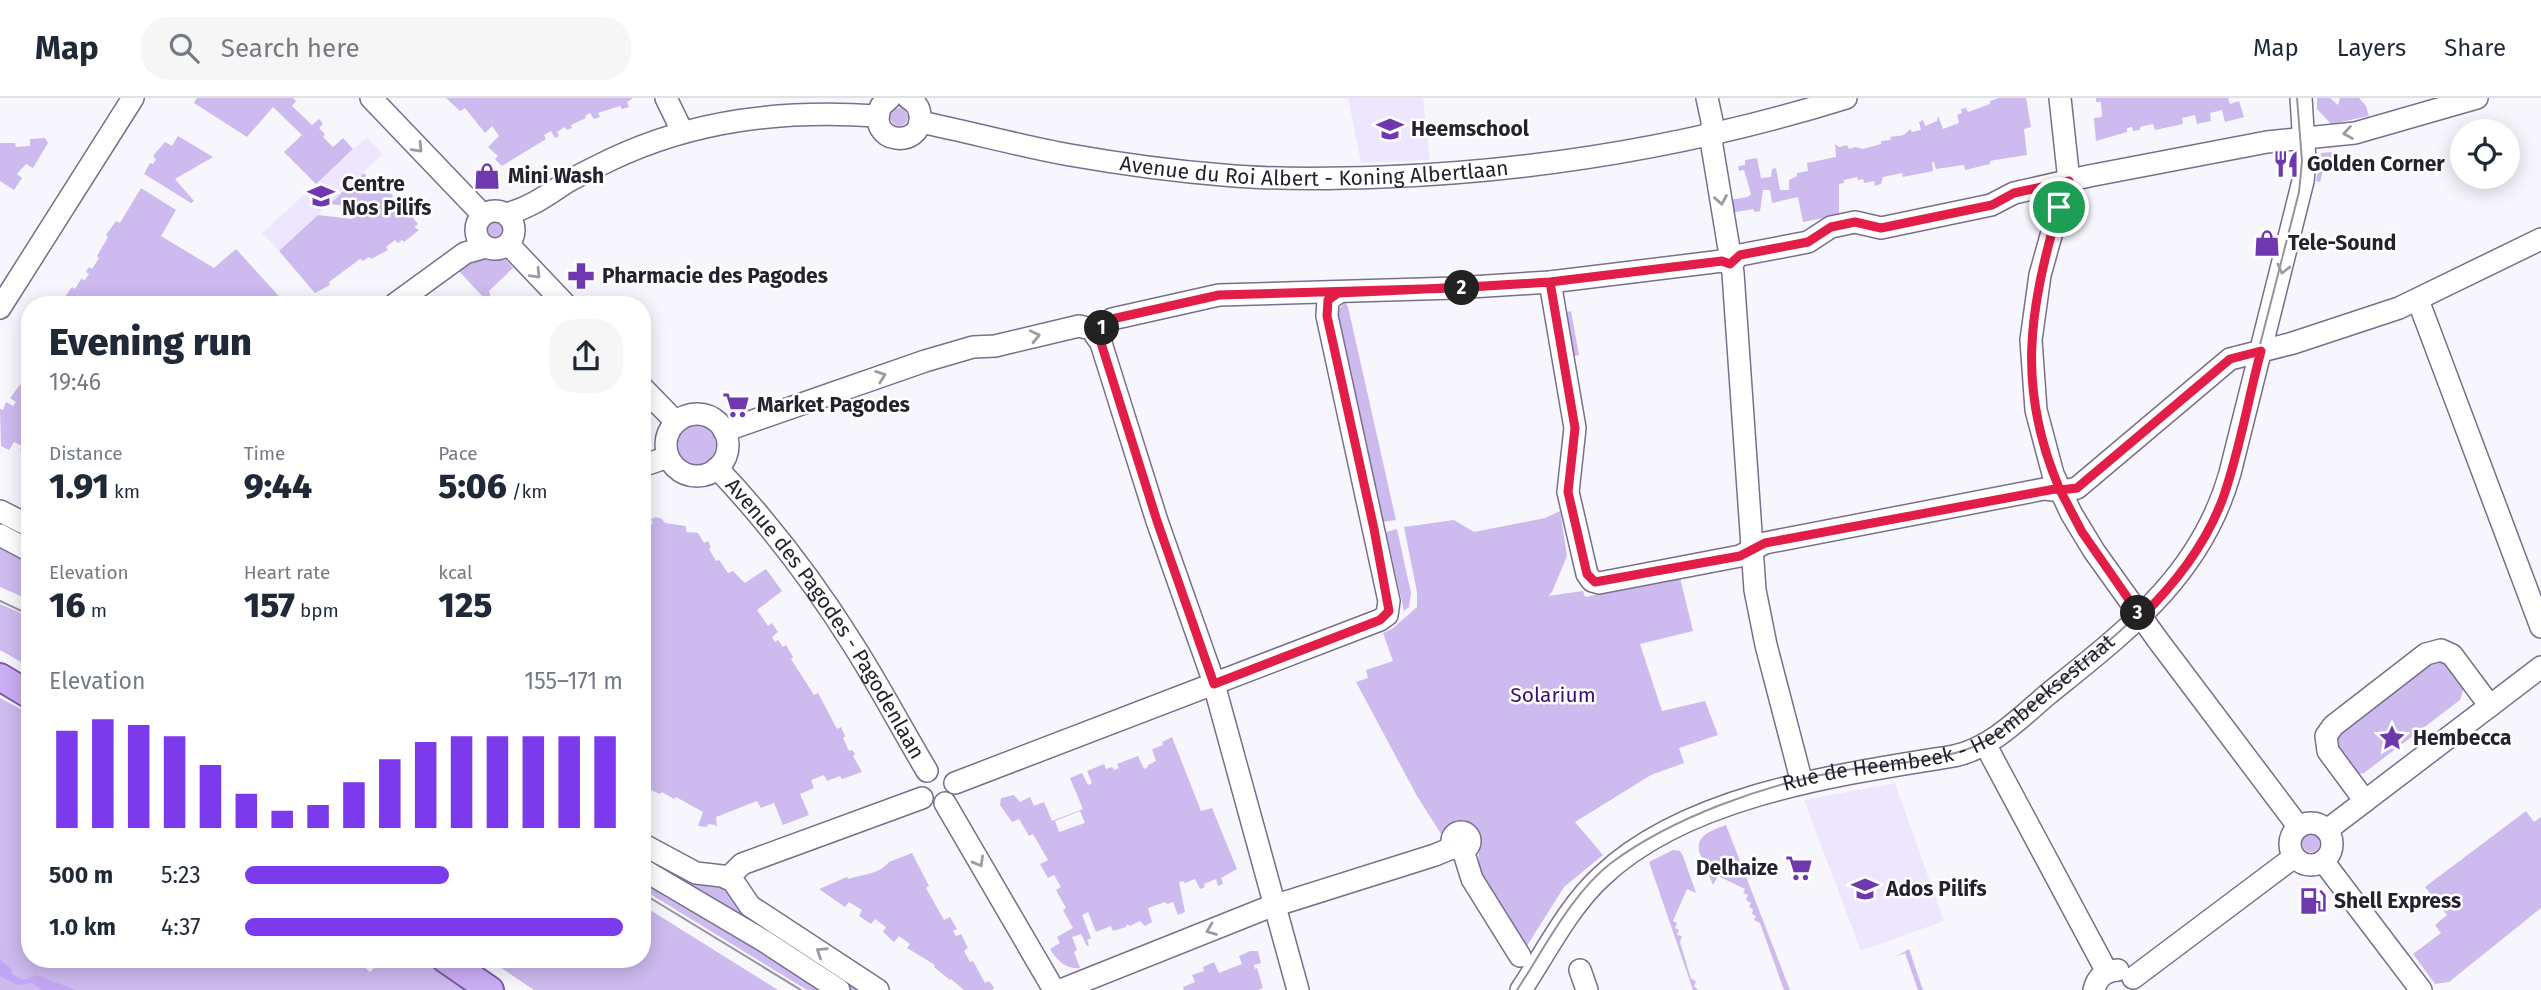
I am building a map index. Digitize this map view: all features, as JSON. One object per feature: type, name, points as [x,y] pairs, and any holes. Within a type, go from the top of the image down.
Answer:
[{"type":"main road","points":[[0,677],[21,690]]},
{"type":"main road","points":[[457,968],[490,990]]},
{"type":"street","points":[[371,98],[477,237],[499,248],[513,223]]},
{"type":"street","points":[[666,98],[682,131]]},
{"type":"street","points":[[1707,98],[1733,273],[1759,615],[1802,783]]},
{"type":"street","name":"Avenue du Roi Albert - Koning Albertlaan","points":[[513,223],[570,180],[612,159],[682,131],[771,115],[901,104],[1033,148],[1120,163],[1221,175],[1286,178],[1416,176],[1491,171],[1587,158],[1711,136],[1846,98]]},
{"type":"street","points":[[2060,98],[2069,181],[2040,275],[2031,340],[2036,410],[2053,474],[2082,532],[2141,617],[2298,826]]},
{"type":"street","name":"Rue de Heembeek - Heembeeksestraat","points":[[1521,990],[1584,896],[1614,865],[1666,832],[1700,817],[1802,783],[1954,756],[1985,744],[2141,617],[2179,576],[2213,521],[2228,483],[2304,181],[2301,98]]},
{"type":"street","points":[[1730,264],[1740,255],[1808,242],[1831,227],[1855,222],[1881,228],[1992,205],[2014,193],[2069,181],[2267,142],[2356,133],[2477,98]]},
{"type":"street","points":[[0,308],[127,100]]},
{"type":"street","points":[[405,296],[477,237],[491,211],[513,223],[560,296]]},
{"type":"street","points":[[1550,282],[1575,428],[1568,497],[1587,574],[1595,582],[1740,556],[1765,543],[2044,489],[2077,488],[2230,359],[2346,327],[2418,300],[2541,239]]},
{"type":"street","points":[[1101,343],[1103,327],[1112,319],[1227,295],[1455,288],[1550,282],[1722,261],[1730,264]]},
{"type":"street","points":[[728,878],[742,864],[922,797],[930,804],[945,803],[954,792],[955,783],[1380,620],[1389,611],[1374,529],[1327,316],[1328,300],[1338,293]]},
{"type":"street","points":[[2418,300],[2541,627]]},
{"type":"street","points":[[651,463],[668,457],[667,435],[676,422],[688,415],[702,415],[715,420],[724,431],[973,347],[995,346],[1079,326],[1091,329],[1101,343],[1157,521],[1214,684],[1298,990]]},
{"type":"street","points":[[651,396],[676,422]]},
{"type":"street","name":"Avenue des Pagodes - Pagodenlaan","points":[[668,457],[679,470],[694,476],[703,475],[718,468],[726,454],[728,447],[724,431]]},
{"type":"street","name":"Avenue des Pagodes - Pagodenlaan","points":[[718,468],[777,536],[825,601],[927,771]]},
{"type":"street","points":[[0,511],[21,522]]},
{"type":"street","points":[[0,535],[21,546]]},
{"type":"street","points":[[2365,801],[2328,751],[2326,736],[2333,726],[2426,654],[2441,650],[2452,655],[2490,706]]},
{"type":"street","points":[[2327,830],[2541,667]]},
{"type":"street","points":[[1985,744],[2107,972]]},
{"type":"street","name":"Avenue des Pagodes - Pagodenlaan","points":[[922,797],[919,783],[927,771],[935,768],[944,770],[951,775],[955,783]]},
{"type":"street","points":[[945,803],[1054,990]]},
{"type":"street","points":[[2311,822],[2327,830],[2332,845],[2330,854],[2323,861],[2310,865],[2301,863],[2294,857],[2290,838],[2298,826],[2311,822]]},
{"type":"street","points":[[1062,990],[1275,906],[1458,848],[1472,879],[1520,956]]},
{"type":"street","points":[[651,849],[696,873],[728,878],[737,885],[750,906],[878,990]]},
{"type":"street","points":[[2094,990],[2099,977],[2119,970],[2135,984],[2294,857]]},
{"type":"street","points":[[2323,861],[2421,990]]},
{"type":"street","points":[[651,874],[764,941],[839,990]]},
{"type":"street","points":[[1580,970],[1587,990]]},
{"type":"shaded area","name":"Heemschool","points":[[1348,98],[1423,98],[1430,160],[1361,163]]},
{"type":"shaded area","name":"Centre Nos Pilifs","points":[[367,137],[383,154],[279,251],[262,233]]},
{"type":"shaded area","points":[[1895,783],[1944,921],[1861,951],[1804,800]]},
{"type":"shaded area","points":[[0,960],[12,969],[12,974],[24,980],[36,975],[76,990],[42,990],[32,983],[17,985],[0,976]]},
{"type":"green space","points":[[197,98],[293,98],[296,101],[292,106],[312,125],[319,119],[323,124],[319,128],[325,134],[323,137],[333,147],[343,138],[353,149],[316,184],[284,152],[302,135],[273,107],[247,137],[194,103]]},
{"type":"green space","points":[[446,98],[632,99],[627,102],[629,107],[622,109],[620,106],[598,113],[600,117],[594,119],[590,113],[571,125],[572,128],[567,130],[565,127],[557,132],[559,136],[555,138],[551,131],[544,135],[546,139],[502,166],[495,159],[498,156],[488,147],[499,136],[492,126],[485,133],[465,108],[460,111]]},
{"type":"green space","points":[[1999,98],[2026,98],[2031,127],[2024,129],[2027,155],[1990,161],[1990,164],[1965,170],[1964,165],[1936,169],[1932,162],[1933,171],[1903,177],[1902,173],[1883,177],[1881,184],[1875,186],[1874,181],[1864,183],[1863,179],[1858,180],[1857,177],[1844,180],[1844,183],[1839,184],[1839,215],[1803,222],[1798,197],[1772,203],[1770,190],[1763,190],[1760,211],[1755,212],[1753,209],[1730,213],[1728,200],[1748,197],[1751,194],[1744,170],[1739,171],[1738,166],[1745,165],[1745,160],[1757,158],[1761,178],[1771,177],[1772,169],[1776,168],[1780,190],[1789,190],[1789,180],[1797,176],[1797,173],[1808,171],[1807,163],[1836,157],[1835,144],[1839,147],[1847,145],[1849,149],[1863,149],[1881,144],[1881,141],[1891,140],[1890,137],[1903,135],[1910,129],[1912,132],[1921,130],[1919,122],[1923,120],[1925,126],[1937,121],[1938,116],[1943,129],[1959,123],[1957,115],[1962,113],[1961,109],[1966,108],[1968,112]]},
{"type":"green space","points":[[2096,98],[2228,98],[2230,104],[2239,101],[2244,117],[2225,122],[2222,110],[2210,113],[2211,121],[2197,124],[2195,115],[2182,118],[2183,124],[2155,130],[2153,124],[2133,131],[2132,127],[2127,128],[2127,132],[2096,141],[2094,118],[2102,117],[2101,102],[2096,102]]},
{"type":"green space","points":[[2317,98],[2330,98],[2338,105],[2340,98],[2359,98],[2366,106],[2369,116],[2331,124],[2317,109]]},
{"type":"green space","points":[[899,108],[905,111],[908,117],[905,123],[899,126],[893,123],[890,117],[893,111]]},
{"type":"green space","points":[[178,136],[213,157],[175,179],[194,201],[191,203],[144,174],[150,163],[153,164],[156,159],[153,156],[165,142],[172,146]]},
{"type":"green space","points":[[45,138],[48,143],[33,168],[26,164],[17,174],[22,178],[14,190],[0,181],[0,143],[15,143],[16,147],[30,146],[30,139]]},
{"type":"green space","points":[[2331,152],[2336,162],[2324,167],[2320,182],[2316,181],[2321,153]]},
{"type":"green space","points":[[364,173],[381,191],[385,187],[393,196],[391,200],[407,216],[410,214],[418,224],[414,227],[419,230],[404,242],[402,240],[398,243],[395,240],[386,247],[388,250],[371,259],[360,259],[329,282],[330,285],[315,293],[279,251],[318,215],[352,219],[358,213],[354,207],[330,204],[348,187],[353,192],[361,184],[357,179]]},
{"type":"green space","points":[[141,188],[176,210],[161,236],[214,268],[236,249],[279,296],[66,296],[72,287],[75,289],[81,279],[85,280],[89,267],[92,269],[99,258],[97,256],[108,237],[106,235],[116,221],[120,223]]},
{"type":"green space","points":[[494,220],[500,223],[503,229],[500,235],[494,238],[488,235],[485,229],[488,223]]},
{"type":"green space","points":[[482,256],[506,260],[513,268],[489,291],[490,296],[482,296],[459,271]]},
{"type":"green space","points":[[1345,302],[1396,520],[1383,522],[1337,312]]},
{"type":"green space","points":[[1571,311],[1579,355],[1569,357],[1562,313]]},
{"type":"green space","points":[[21,384],[21,446],[14,442],[9,450],[1,446],[0,409],[3,410],[6,402],[13,406],[16,402],[10,398]]},
{"type":"green space","points":[[696,425],[704,426],[710,431],[715,437],[715,453],[710,459],[704,464],[696,465],[688,464],[682,459],[677,453],[676,445],[677,437],[682,431],[688,426]]},
{"type":"green space","name":"Solarium","points":[[1560,511],[1567,556],[1548,596],[1583,591],[1585,597],[1680,578],[1693,631],[1640,644],[1662,711],[1705,701],[1718,735],[1679,748],[1684,763],[1651,775],[1575,822],[1603,855],[1564,887],[1523,952],[1478,879],[1479,841],[1463,820],[1443,837],[1417,796],[1356,682],[1368,678],[1366,670],[1393,661],[1383,633],[1392,629],[1417,607],[1417,592],[1404,527],[1454,520],[1474,532],[1545,518]]},
{"type":"green space","points":[[656,517],[665,523],[686,526],[686,532],[698,533],[704,543],[708,541],[716,561],[719,560],[728,573],[733,571],[745,583],[766,569],[782,591],[757,610],[768,626],[772,623],[778,632],[772,637],[775,642],[778,640],[783,647],[786,645],[793,657],[791,659],[814,695],[818,693],[837,729],[841,727],[849,751],[852,750],[855,754],[853,756],[862,772],[842,779],[840,776],[827,781],[824,775],[811,780],[814,788],[800,794],[809,815],[783,825],[774,803],[761,808],[757,801],[716,817],[717,827],[708,824],[707,827],[698,826],[703,812],[676,797],[674,799],[662,792],[660,794],[651,790],[651,519]]},
{"type":"green space","points":[[1397,529],[1411,593],[1409,607],[1404,611],[1386,532]]},
{"type":"green space","points":[[0,540],[21,551],[21,596],[0,587]]},
{"type":"green space","points":[[0,604],[21,613],[21,662],[0,650]]},
{"type":"green space","points":[[2431,660],[2444,661],[2464,687],[2460,700],[2364,773],[2358,774],[2335,746],[2336,736]]},
{"type":"green space","points":[[0,698],[21,709],[21,968],[366,968],[370,972],[374,968],[432,968],[465,990],[0,990]]},
{"type":"green space","points":[[1172,737],[1201,811],[1212,808],[1237,869],[1221,878],[1223,884],[1218,886],[1216,879],[1204,884],[1205,887],[1200,889],[1195,879],[1179,882],[1185,912],[1178,915],[1173,902],[1165,902],[1148,908],[1152,922],[1145,926],[1140,921],[1113,931],[1111,926],[1096,932],[1088,912],[1082,915],[1091,938],[1087,940],[1089,945],[1087,946],[1081,934],[1072,937],[1080,968],[1066,966],[1050,949],[1060,943],[1057,937],[1073,928],[1056,890],[1061,887],[1054,875],[1048,878],[1040,864],[1048,860],[1033,834],[1029,836],[1019,819],[1012,822],[1000,805],[1001,798],[1014,795],[1020,802],[1030,797],[1034,806],[1044,802],[1052,821],[1083,809],[1070,778],[1082,773],[1088,785],[1092,783],[1087,771],[1104,764],[1106,769],[1112,767],[1114,770],[1119,768],[1117,764],[1138,756],[1144,769],[1156,761],[1152,749],[1163,745],[1162,742]],"holes":[[[1080,811],[1085,823],[1059,832],[1055,821]]]},
{"type":"green space","points":[[2526,811],[2534,822],[2541,817],[2541,908],[2449,982],[2435,984],[2413,954],[2441,933],[2435,925],[2447,915],[2425,887]]},
{"type":"green space","points":[[1726,825],[1790,990],[1784,990],[1760,923],[1754,920],[1756,916],[1749,907],[1751,903],[1746,900],[1748,895],[1743,893],[1745,889],[1718,876],[1713,885],[1699,851],[1703,837]]},
{"type":"green space","points":[[2307,834],[2315,834],[2320,843],[2318,850],[2307,852],[2302,847],[2302,839]]},
{"type":"green space","points":[[1673,850],[1680,851],[1683,856],[1696,893],[1687,889],[1673,921],[1677,923],[1675,928],[1679,930],[1677,935],[1682,936],[1680,942],[1691,979],[1696,981],[1694,986],[1698,990],[1693,990],[1649,862]]},
{"type":"green space","points":[[912,853],[929,886],[926,888],[944,920],[950,917],[957,929],[953,931],[956,936],[961,934],[968,948],[964,951],[970,962],[973,961],[985,983],[989,981],[994,988],[992,990],[964,990],[934,967],[935,965],[907,948],[910,944],[899,936],[894,942],[883,932],[886,927],[875,919],[871,924],[859,916],[862,910],[849,902],[845,907],[819,889],[847,877],[848,879],[875,872],[889,862]]},
{"type":"green space","points":[[651,857],[720,883],[863,990],[847,990],[651,870]]},
{"type":"green space","points":[[651,880],[831,990],[807,990],[651,895]]},
{"type":"green space","points":[[651,911],[778,990],[534,990],[501,968],[651,968]]},
{"type":"green space","points":[[1909,949],[1923,990],[1918,990],[1905,953],[1897,956]]},
{"type":"green space","points":[[1258,951],[1261,963],[1254,965],[1263,988],[1184,990],[1183,987],[1195,982],[1192,975],[1204,971],[1203,967],[1214,962],[1219,973],[1242,964],[1239,956]]},
{"type":"tram line","points":[[1517,990],[1560,922],[1584,890],[1611,863],[1636,846],[1691,817],[1750,794],[1840,771],[1935,758],[1965,750],[1987,740],[2102,647],[2128,624],[2174,575],[2194,547],[2225,482],[2299,192],[2302,161],[2297,98]]},
{"type":"tram line","points":[[0,601],[21,611]]},
{"type":"tram line","points":[[651,898],[801,990]]},
{"type":"place","name":"Heemschool","points":[[1390,129]]},
{"type":"place","name":"Golden Corner","points":[[2286,164]]},
{"type":"place","name":"Mini Wash","points":[[487,176]]},
{"type":"place","name":"Centre Nos Pilifs","points":[[321,196]]},
{"type":"place","name":"Tele-Sound","points":[[2267,243]]},
{"type":"place","name":"Pharmacie des Pagodes","points":[[581,276]]},
{"type":"place","name":"Market Pagodes","points":[[736,405]]},
{"type":"place","name":"Hembecca","points":[[2392,738]]},
{"type":"place","name":"Delhaize","points":[[1799,868]]},
{"type":"place","name":"Ados Pilifs","points":[[1865,889]]},
{"type":"place","name":"Shell Express","points":[[2313,901]]},
{"type":"route","points":[[2059,207],[2037,290],[2032,321],[2031,358],[2039,425],[2060,490],[2077,488],[2230,359],[2261,351],[2228,483],[2213,521],[2179,576],[2141,617],[2094,551],[2060,490],[2055,489],[1765,543],[1745,555],[1595,582],[1587,574],[1568,497],[1575,428],[1550,282],[1448,289],[1338,293],[1328,300],[1327,316],[1374,529],[1389,611],[1385,618],[1214,684],[1157,521],[1101,343],[1103,327],[1112,319],[1219,295],[1441,289],[1455,288],[1550,282],[1722,261],[1730,264],[1740,255],[1808,242],[1831,227],[1855,222],[1881,228],[1992,205],[2014,193],[2069,181],[2059,207]]}]
